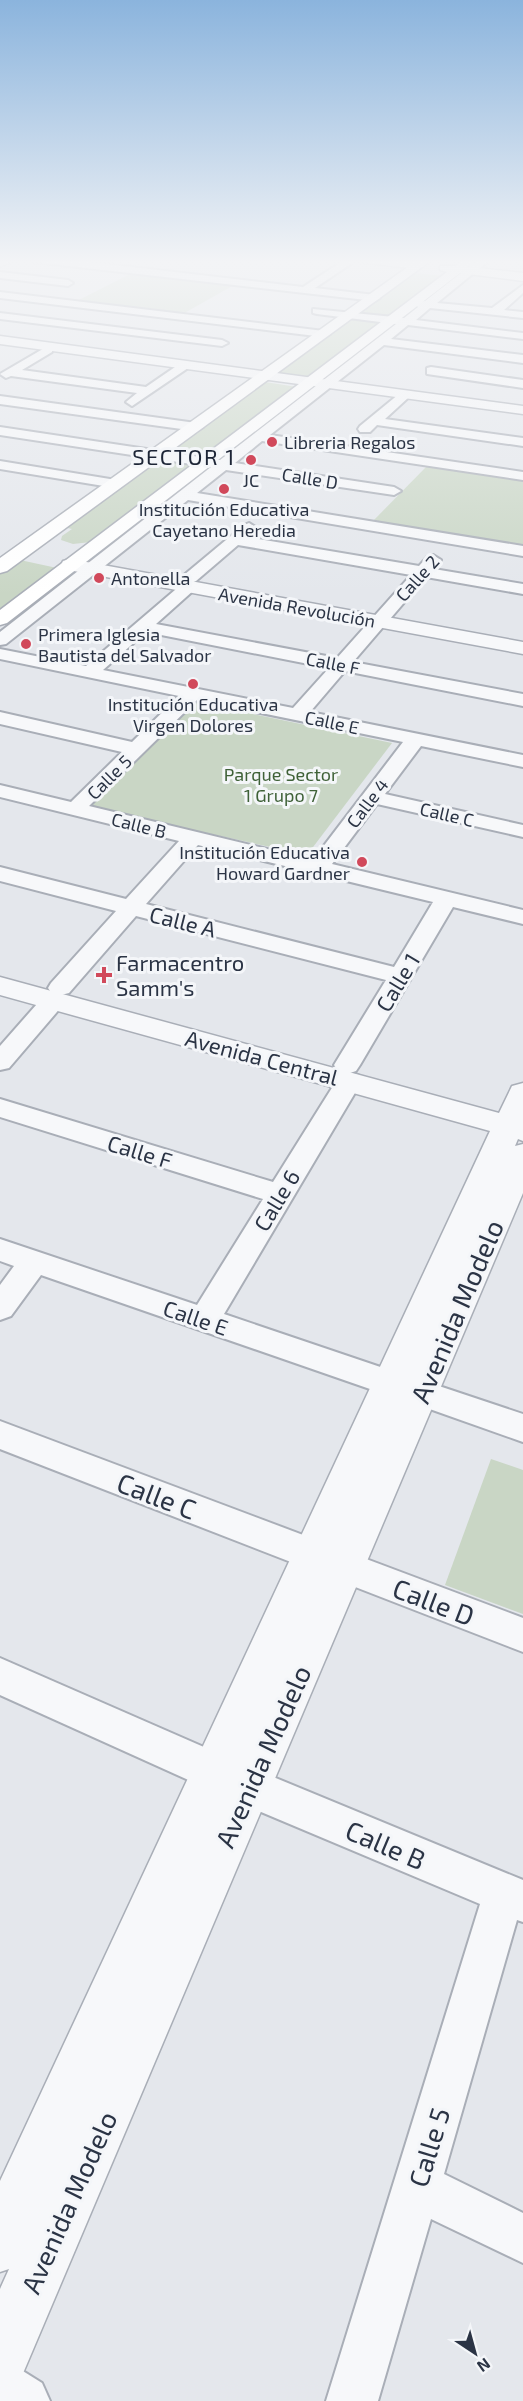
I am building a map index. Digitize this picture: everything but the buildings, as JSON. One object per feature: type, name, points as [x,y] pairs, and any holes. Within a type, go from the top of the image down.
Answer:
[{"type":"main road","points":[[0,567],[14,552],[116,484],[273,371]]},
{"type":"main road","points":[[0,620],[85,564],[207,462],[335,371]]},
{"type":"main road","name":"Avenida Revolución","points":[[0,545],[14,552],[85,564]]},
{"type":"street","points":[[112,415],[179,371]]},
{"type":"street","points":[[217,371],[523,412]]},
{"type":"street","points":[[0,640],[85,564],[225,465],[260,437],[318,384],[337,371]]},
{"type":"street","points":[[431,371],[523,384]]},
{"type":"street","points":[[339,449],[375,421],[431,371]]},
{"type":"street","points":[[4,375],[148,391]]},
{"type":"street","points":[[0,400],[196,427]]},
{"type":"street","points":[[0,430],[40,405]]},
{"type":"street","points":[[375,421],[523,442]]},
{"type":"street","points":[[0,430],[157,454]]},
{"type":"street","points":[[260,437],[523,476]]},
{"type":"street","name":"Calle D","points":[[157,454],[225,465],[402,484]]},
{"type":"street","points":[[506,474],[518,461]]},
{"type":"street","points":[[361,524],[425,462]]},
{"type":"street","points":[[0,465],[116,484]]},
{"type":"street","points":[[9,482],[27,470]]},
{"type":"street","points":[[185,495],[523,551]]},
{"type":"street","points":[[90,672],[271,509]]},
{"type":"street","name":"Calle 2","points":[[297,715],[453,539]]},
{"type":"street","points":[[235,540],[523,589]]},
{"type":"street","name":"Avenida Revolución","points":[[85,564],[382,618],[523,640]]},
{"type":"street","name":"Avenida Revolución","points":[[382,618],[523,648]]},
{"type":"street","name":"Calle F","points":[[142,626],[523,700]]},
{"type":"street","name":"Calle E","points":[[0,654],[523,761]]},
{"type":"street","name":"Calle 5","points":[[75,809],[193,693]]},
{"type":"street","points":[[0,718],[137,748]]},
{"type":"street","name":"Calle 4","points":[[318,868],[416,739]]},
{"type":"street","name":"Calle B","points":[[0,791],[523,917]]},
{"type":"street","name":"Calle C","points":[[372,797],[523,831]]},
{"type":"street","points":[[0,1062],[193,838]]},
{"type":"street","name":"Calle A","points":[[0,874],[400,976]]},
{"type":"street","name":"Calle 1","points":[[348,1073],[400,976],[447,898]]},
{"type":"street","name":"Avenida Central","points":[[0,971],[56,995]]},
{"type":"street","name":"Avenida Central","points":[[0,986],[56,995],[348,1073],[519,1122]]},
{"type":"street","name":"Calle 6","points":[[204,1320],[348,1073]]},
{"type":"street","name":"Calle F","points":[[0,1108],[279,1194]]},
{"type":"street","name":"Avenida Modelo","points":[[0,2244],[232,1779],[407,1388],[519,1122]]},
{"type":"street","name":"Calle E","points":[[0,1250],[523,1428]]},
{"type":"street","points":[[0,1308],[34,1262]]},
{"type":"street","name":"Calle C","points":[[0,1435],[330,1561]]},
{"type":"street","name":"Calle D","points":[[330,1561],[523,1635]]},
{"type":"street","name":"Calle B","points":[[0,1676],[232,1779],[513,1897]]},
{"type":"street","name":"Avenida Modelo","points":[[0,2357],[232,1779]]},
{"type":"street","name":"Calle 5","points":[[352,2401],[416,2186],[513,1897]]},
{"type":"street","points":[[416,2186],[523,2239]]},
{"type":"street","points":[[0,2386],[24,2401]]},
{"type":"green space","points":[[320,371],[311,378],[277,374],[277,372]]},
{"type":"green space","points":[[265,382],[297,387],[205,456],[168,452]]},
{"type":"green space","points":[[157,458],[193,464],[91,542],[73,544],[61,540],[62,536],[72,529],[63,527]]},
{"type":"green space","points":[[428,465],[523,478],[523,547],[371,523]]},
{"type":"green space","points":[[20,560],[57,568],[0,611],[0,570]]},
{"type":"green space","name":"Parque Sector 1 Grupo 7","points":[[195,702],[392,743],[307,855],[87,807]]},
{"type":"green space","points":[[491,1459],[523,1470],[523,1614],[445,1585]]},
{"type":"place","name":"Libreria Regalos","points":[[272,442]]},
{"type":"place","name":"JC","points":[[251,460]]},
{"type":"place","name":"Institución Educativa Cayetano Heredia","points":[[224,489]]},
{"type":"place","name":"Antonella","points":[[99,578]]},
{"type":"place","name":"Primera Iglesia Bautista del Salvador","points":[[26,644]]},
{"type":"place","name":"Institución Educativa Virgen Dolores","points":[[193,684]]},
{"type":"place","name":"Institución Educativa Howard Gardner","points":[[362,862]]},
{"type":"place","name":"Farmacentro Samm's","points":[[104,975]]},
{"type":"district","name":"SECTOR 1","points":[[184,456]]}]
